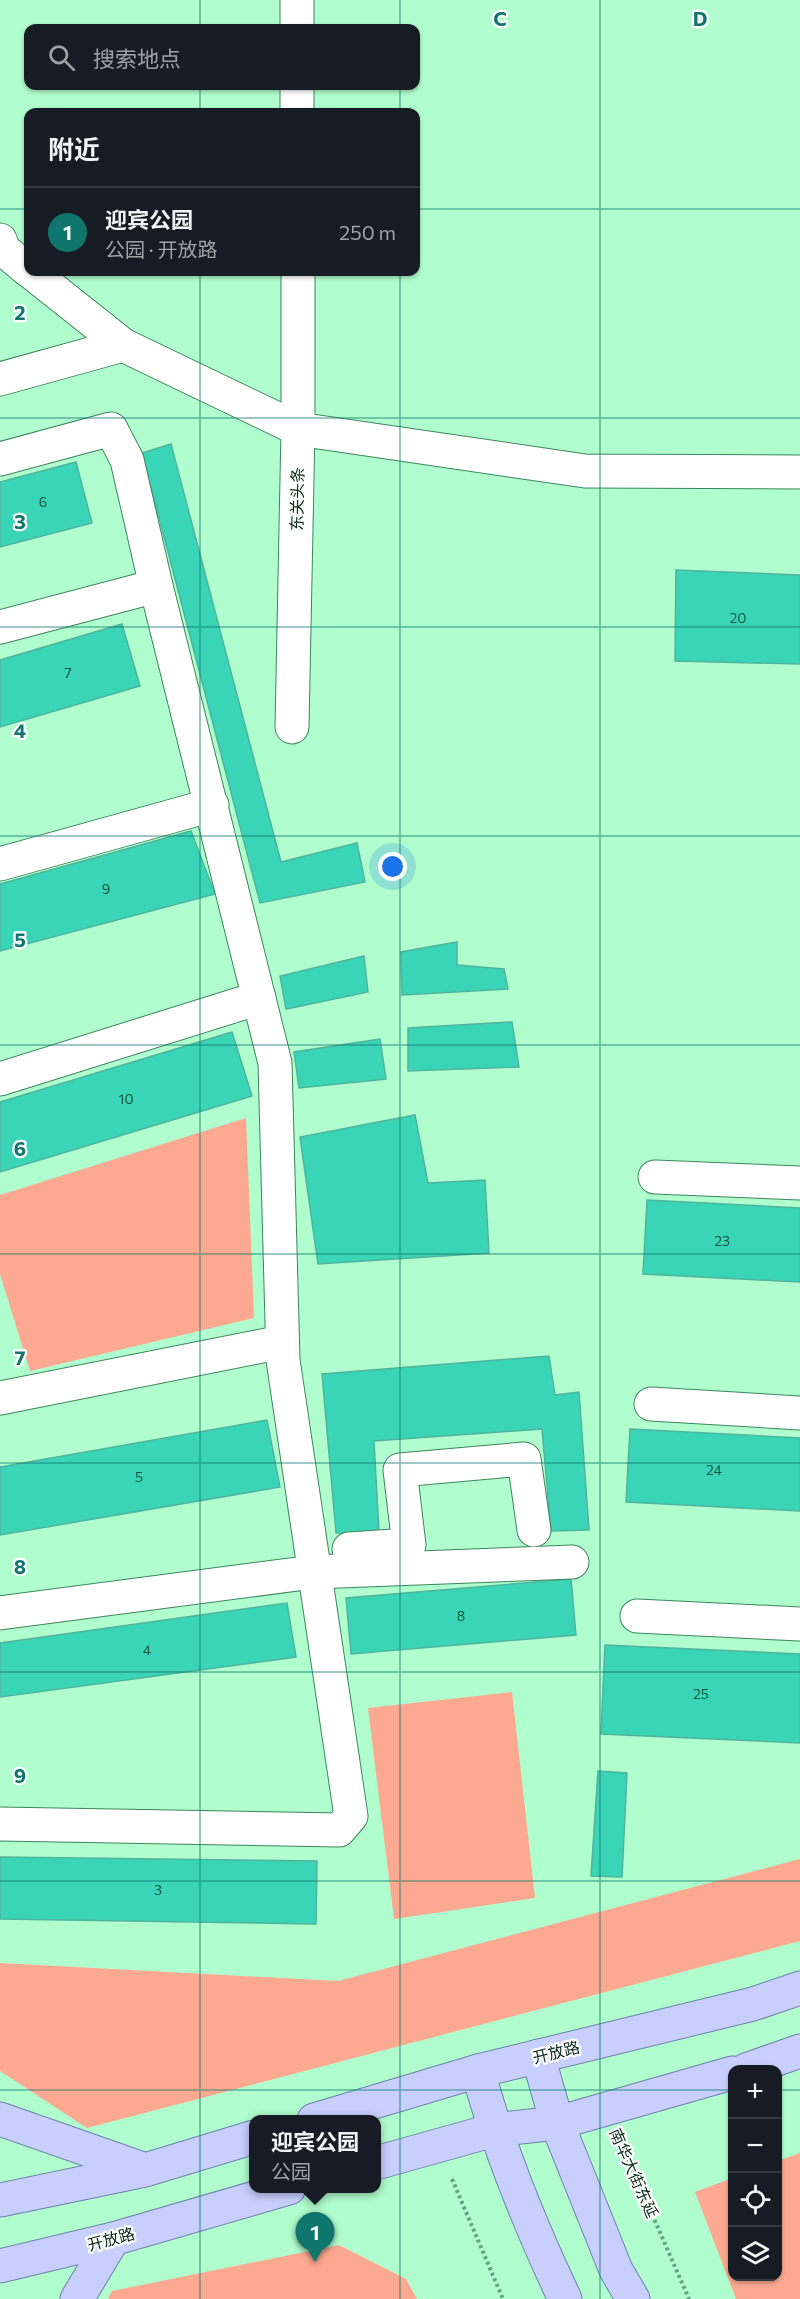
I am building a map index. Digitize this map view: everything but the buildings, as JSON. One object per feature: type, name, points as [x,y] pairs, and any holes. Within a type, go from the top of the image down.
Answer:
[{"type":"main road","name":"开放路","points":[[331,2115],[478,2071],[753,2004],[800,1989]]},
{"type":"main road","points":[[760,2065],[800,2050]]},
{"type":"main road","points":[[538,2056],[557,2123],[616,2270],[633,2299]]},
{"type":"main road","points":[[478,2071],[494,2130],[541,2248],[566,2299]]},
{"type":"main road","points":[[381,2162],[494,2130],[557,2123],[607,2111],[728,2074]]},
{"type":"main road","points":[[0,2119],[145,2170]]},
{"type":"main road","points":[[0,2200],[145,2170],[249,2139]]},
{"type":"main road","name":"开放路","points":[[0,2266],[113,2239],[273,2193]]},
{"type":"main road","points":[[77,2299],[113,2239]]},
{"type":"street","points":[[297,0],[297,24]]},
{"type":"street","points":[[297,90],[297,108]]},
{"type":"street","points":[[0,240],[4,250],[24,266]]},
{"type":"street","points":[[36,276],[123,345],[298,429],[585,471],[800,472]]},
{"type":"street","name":"东关头条","points":[[292,727],[298,429],[298,276]]},
{"type":"street","points":[[0,379],[123,345]]},
{"type":"street","points":[[0,459],[111,429],[127,460],[156,586],[275,1063],[283,1360],[351,1816],[339,1830],[0,1824]]},
{"type":"street","points":[[0,627],[156,586]]},
{"type":"street","points":[[0,864],[212,805]]},
{"type":"street","points":[[0,1079],[259,998]]},
{"type":"street","points":[[655,1177],[800,1184]]},
{"type":"street","points":[[0,1398],[282,1342]]},
{"type":"street","points":[[651,1404],[800,1413]]},
{"type":"street","points":[[0,1613],[409,1545],[400,1470],[524,1459],[534,1530]]},
{"type":"street","points":[[312,1562],[572,1562]]},
{"type":"street","points":[[637,1616],[800,1624]]},
{"type":"path","name":"南华大街东延","points":[[607,2111],[689,2299]]},
{"type":"path","points":[[438,2146],[503,2299]]},
{"type":"shaded area","points":[[246,1118],[254,1318],[30,1371],[0,1274],[0,1195]]},
{"type":"shaded area","points":[[512,1692],[535,1898],[394,1919],[368,1708]]},
{"type":"shaded area","points":[[800,1859],[800,1941],[87,2128],[0,2071],[0,1963],[338,1981]]},
{"type":"shaded area","points":[[800,2153],[800,2299],[736,2299],[729,2281],[782,2281],[782,2160]]},
{"type":"shaded area","points":[[728,2180],[728,2278],[695,2192]]},
{"type":"shaded area","points":[[339,2245],[406,2279],[417,2299],[108,2299],[112,2291]]},
{"type":"place","name":"迎宾公园","points":[[315,2262]]}]
